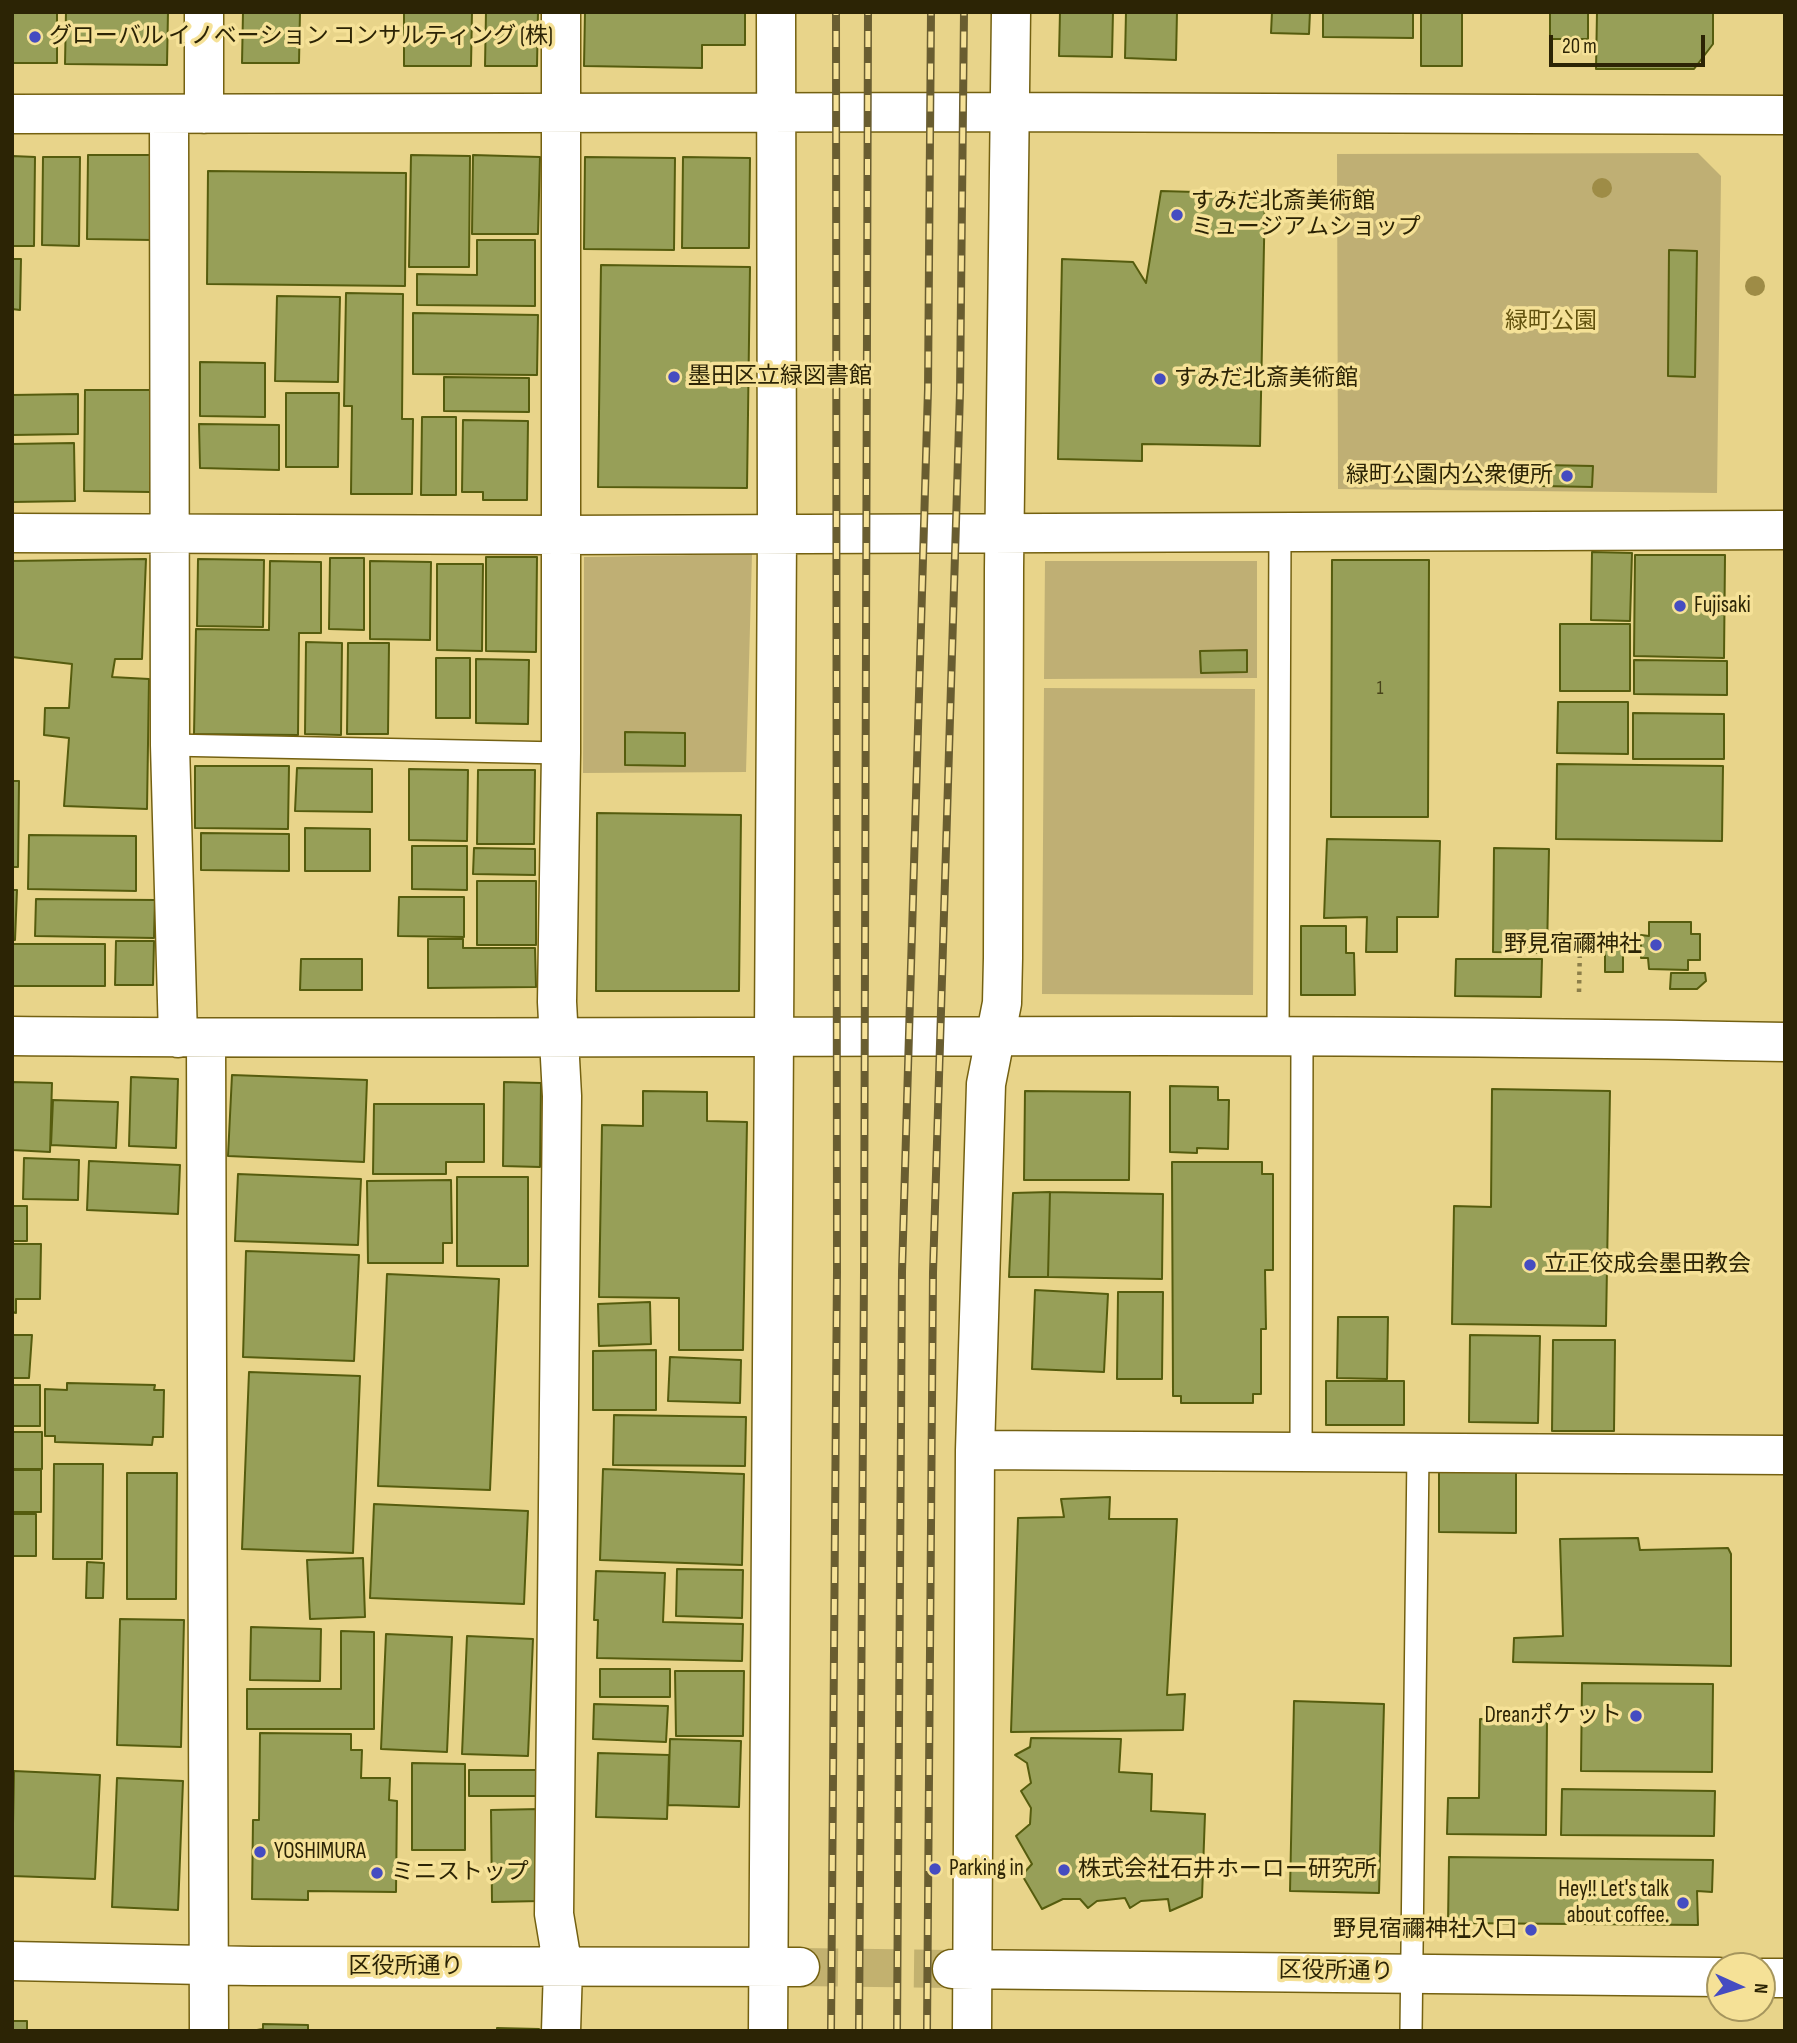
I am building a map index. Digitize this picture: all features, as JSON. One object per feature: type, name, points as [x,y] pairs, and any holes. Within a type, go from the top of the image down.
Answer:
[{"type":"street","points":[[204,12],[187,114],[170,534],[170,745],[192,1038],[209,2031]]},
{"type":"street","points":[[561,12],[561,753],[557,1002],[562,1124],[554,1914],[563,1968],[561,2031]]},
{"type":"street","points":[[768,2031],[784,1967],[774,1038],[776,12]]},
{"type":"street","points":[[972,2031],[962,1969],[986,1084],[1002,1003],[1011,12]]},
{"type":"street","points":[[12,114],[1010,112],[1785,115]]},
{"type":"street","points":[[12,533],[561,535],[1785,530]]},
{"type":"street","points":[[12,1036],[995,1036],[1785,1042]]},
{"type":"street","points":[[975,1450],[1785,1455]]},
{"type":"street","name":"区役所通り","points":[[12,1961],[563,1968],[784,1967]]},
{"type":"street","name":"区役所通り","points":[[962,1969],[1706,1977]]},
{"type":"lane","points":[[1280,531],[1301,1452]]},
{"type":"lane","points":[[170,745],[561,753]]},
{"type":"lane","points":[[1411,2031],[1418,1453]]},
{"type":"path","points":[[1579,997],[1580,944],[1636,944]]},
{"type":"green space","name":"緑町公園","points":[[1698,153],[1721,176],[1717,493],[1338,489],[1337,154]]},
{"type":"green space","points":[[752,554],[746,772],[583,773],[584,557]]},
{"type":"green space","points":[[1045,561],[1257,561],[1257,678],[1044,679]]},
{"type":"green space","points":[[1044,688],[1255,689],[1253,995],[1042,994]]},
{"type":"building","name":"グローバル イノベーション コンサルティング (株)","points":[[12,12],[57,12],[57,63],[12,63]]},
{"type":"building","points":[[66,12],[168,12],[167,65],[65,64]]},
{"type":"building","points":[[243,12],[300,12],[299,63],[242,63]]},
{"type":"building","points":[[404,12],[472,12],[471,66],[404,66]]},
{"type":"building","points":[[486,12],[538,12],[537,66],[485,66]]},
{"type":"building","points":[[585,12],[745,12],[745,45],[702,45],[702,68],[584,66]]},
{"type":"building","points":[[1060,12],[1113,12],[1112,57],[1059,56]]},
{"type":"building","points":[[1126,12],[1177,12],[1176,60],[1125,58]]},
{"type":"building","points":[[1272,12],[1310,12],[1309,34],[1271,33]]},
{"type":"building","points":[[1323,12],[1413,12],[1413,38],[1323,37]]},
{"type":"building","points":[[1421,12],[1462,12],[1462,66],[1421,66]]},
{"type":"building","points":[[1550,12],[1588,12],[1588,39],[1550,39]]},
{"type":"building","points":[[1597,12],[1713,12],[1713,44],[1694,69],[1596,69]]},
{"type":"building","points":[[88,155],[152,155],[152,240],[87,239]]},
{"type":"building","points":[[411,155],[470,156],[469,267],[409,267]]},
{"type":"building","points":[[473,155],[540,157],[538,234],[472,234]]},
{"type":"building","points":[[12,156],[35,157],[34,246],[12,246]]},
{"type":"building","points":[[43,157],[80,157],[79,246],[42,245]]},
{"type":"building","points":[[585,157],[675,158],[674,250],[584,249]]},
{"type":"building","points":[[683,157],[750,158],[749,248],[682,248]]},
{"type":"building","points":[[208,171],[406,173],[405,286],[207,284]]},
{"type":"building","name":"すみだ北斎美術館","points":[[1161,191],[1265,194],[1260,446],[1142,444],[1142,461],[1058,459],[1062,259],[1133,262],[1146,283]]},
{"type":"building","points":[[477,240],[535,240],[535,306],[417,305],[417,274],[477,275]]},
{"type":"building","points":[[1669,250],[1697,251],[1695,377],[1668,376]]},
{"type":"building","points":[[12,259],[21,259],[20,310],[12,309]]},
{"type":"building","name":"墨田区立緑図書館","points":[[601,265],[750,267],[747,488],[598,487]]},
{"type":"building","points":[[346,293],[403,294],[402,419],[413,419],[412,494],[351,494],[352,406],[344,406]]},
{"type":"building","points":[[277,296],[340,297],[338,382],[275,381]]},
{"type":"building","points":[[413,313],[538,315],[537,375],[413,374]]},
{"type":"building","points":[[200,362],[265,363],[265,417],[200,416]]},
{"type":"building","points":[[444,377],[529,378],[529,412],[444,411]]},
{"type":"building","points":[[85,390],[151,390],[150,492],[84,491]]},
{"type":"building","points":[[286,393],[339,393],[338,467],[286,467]]},
{"type":"building","points":[[78,394],[78,434],[12,435],[12,395]]},
{"type":"building","points":[[422,417],[456,417],[456,495],[421,495]]},
{"type":"building","points":[[463,420],[528,421],[527,500],[483,500],[483,492],[462,492]]},
{"type":"building","points":[[199,424],[279,425],[279,470],[200,468]]},
{"type":"building","points":[[74,443],[75,501],[12,502],[12,444]]},
{"type":"building","name":"緑町公園内公衆便所","points":[[1543,465],[1593,466],[1592,487],[1542,486]]},
{"type":"building","points":[[1592,552],[1632,553],[1630,621],[1591,620]]},
{"type":"building","name":"Fujisaki","points":[[1635,555],[1725,555],[1724,658],[1634,656]]},
{"type":"building","points":[[486,557],[537,557],[536,652],[486,651]]},
{"type":"building","points":[[330,558],[364,558],[364,630],[329,629]]},
{"type":"building","points":[[146,559],[142,659],[115,659],[112,677],[149,679],[147,809],[64,806],[69,738],[44,735],[45,708],[69,708],[72,664],[12,657],[12,561]]},
{"type":"building","points":[[198,559],[264,560],[263,627],[197,626]]},
{"type":"building","points":[[1332,560],[1429,560],[1428,817],[1331,817]]},
{"type":"building","points":[[270,561],[321,562],[321,633],[299,633],[298,735],[194,734],[196,629],[269,630]]},
{"type":"building","points":[[370,561],[431,562],[430,640],[370,639]]},
{"type":"building","points":[[437,564],[483,564],[482,651],[437,650]]},
{"type":"building","points":[[1560,624],[1630,624],[1630,691],[1560,691]]},
{"type":"building","points":[[306,642],[342,643],[341,735],[305,734]]},
{"type":"building","points":[[348,643],[389,643],[388,734],[347,734]]},
{"type":"building","points":[[1247,650],[1247,672],[1201,673],[1200,651]]},
{"type":"building","points":[[436,658],[470,658],[470,718],[436,718]]},
{"type":"building","points":[[476,659],[529,660],[528,724],[476,723]]},
{"type":"building","points":[[1634,660],[1727,661],[1727,695],[1634,694]]},
{"type":"building","points":[[1558,702],[1628,702],[1628,754],[1557,753]]},
{"type":"building","points":[[1633,713],[1724,714],[1724,759],[1633,759]]},
{"type":"building","points":[[625,732],[685,733],[685,766],[625,765]]},
{"type":"building","points":[[1557,764],[1723,766],[1722,841],[1556,839]]},
{"type":"building","points":[[195,766],[289,766],[288,829],[195,828]]},
{"type":"building","points":[[297,768],[372,769],[372,812],[295,811]]},
{"type":"building","points":[[409,769],[468,770],[467,841],[409,840]]},
{"type":"building","points":[[478,770],[535,770],[534,844],[477,844]]},
{"type":"building","points":[[12,781],[19,781],[18,867],[12,867]]},
{"type":"building","points":[[597,813],[741,815],[739,991],[596,991]]},
{"type":"building","points":[[305,828],[370,829],[370,871],[305,871]]},
{"type":"building","points":[[201,833],[289,834],[289,871],[201,870]]},
{"type":"building","points":[[29,835],[136,836],[136,891],[28,889]]},
{"type":"building","points":[[1327,839],[1440,841],[1438,917],[1397,917],[1397,952],[1366,952],[1367,917],[1324,918]]},
{"type":"building","points":[[412,846],[467,846],[467,890],[412,889]]},
{"type":"building","points":[[474,848],[535,849],[535,875],[473,874]]},
{"type":"building","points":[[1494,848],[1549,849],[1547,953],[1493,952]]},
{"type":"building","points":[[477,881],[536,881],[536,945],[477,945]]},
{"type":"building","points":[[12,890],[17,890],[15,940],[12,940]]},
{"type":"building","points":[[399,897],[464,897],[464,937],[398,936]]},
{"type":"building","points":[[36,899],[155,900],[154,938],[35,936]]},
{"type":"building","points":[[1649,922],[1691,922],[1691,934],[1700,934],[1700,960],[1688,960],[1688,970],[1649,969],[1648,958],[1641,958],[1641,935],[1649,936]]},
{"type":"building","points":[[1301,926],[1346,926],[1346,953],[1354,953],[1355,995],[1301,995]]},
{"type":"building","points":[[428,939],[463,939],[463,948],[535,948],[536,987],[428,988]]},
{"type":"building","points":[[116,941],[154,941],[153,985],[115,985]]},
{"type":"building","points":[[12,944],[105,944],[105,986],[12,986]]},
{"type":"building","points":[[1605,950],[1623,950],[1623,972],[1605,972]]},
{"type":"building","points":[[301,959],[362,959],[362,990],[300,990]]},
{"type":"building","points":[[1456,959],[1542,959],[1541,997],[1455,996]]},
{"type":"building","points":[[1671,973],[1705,973],[1706,981],[1697,989],[1670,989]]},
{"type":"building","points":[[232,1075],[367,1080],[364,1162],[228,1156]]},
{"type":"building","points":[[131,1077],[178,1079],[176,1148],[129,1146]]},
{"type":"building","points":[[12,1082],[52,1083],[50,1152],[12,1150]]},
{"type":"building","points":[[504,1082],[541,1083],[540,1167],[503,1166]]},
{"type":"building","points":[[1170,1086],[1218,1087],[1218,1100],[1229,1100],[1228,1149],[1197,1148],[1197,1153],[1170,1152]]},
{"type":"building","name":"立正佼成会墨田教会","points":[[1492,1089],[1610,1091],[1606,1326],[1452,1324],[1454,1206],[1491,1207]]},
{"type":"building","points":[[643,1091],[707,1092],[707,1121],[747,1122],[743,1350],[679,1350],[679,1298],[599,1297],[602,1125],[643,1126]]},
{"type":"building","points":[[1025,1091],[1130,1092],[1129,1180],[1024,1180]]},
{"type":"building","points":[[53,1100],[118,1102],[116,1148],[51,1145]]},
{"type":"building","points":[[374,1104],[484,1104],[484,1162],[446,1162],[446,1174],[373,1174]]},
{"type":"building","points":[[24,1158],[79,1160],[78,1200],[23,1199]]},
{"type":"building","points":[[89,1161],[180,1165],[178,1214],[87,1210]]},
{"type":"building","points":[[1172,1162],[1262,1162],[1262,1174],[1273,1174],[1273,1270],[1265,1270],[1266,1329],[1261,1329],[1261,1394],[1253,1394],[1253,1403],[1181,1403],[1181,1396],[1173,1396]]},
{"type":"building","points":[[238,1174],[361,1179],[358,1245],[235,1241]]},
{"type":"building","points":[[457,1177],[528,1177],[528,1266],[457,1266]]},
{"type":"building","points":[[451,1180],[452,1243],[443,1243],[443,1263],[368,1263],[367,1181]]},
{"type":"building","points":[[1050,1192],[1163,1194],[1162,1279],[1048,1277]]},
{"type":"building","points":[[1050,1192],[1048,1277],[1009,1277],[1013,1193]]},
{"type":"building","points":[[12,1206],[27,1206],[27,1241],[12,1241]]},
{"type":"building","points":[[12,1244],[41,1244],[40,1299],[16,1299],[12,1329]]},
{"type":"building","points":[[246,1251],[359,1255],[354,1361],[243,1357]]},
{"type":"building","points":[[387,1274],[499,1279],[490,1490],[378,1486]]},
{"type":"building","points":[[1035,1290],[1108,1294],[1104,1372],[1032,1369]]},
{"type":"building","points":[[1118,1292],[1163,1292],[1162,1379],[1117,1379]]},
{"type":"building","points":[[650,1302],[651,1344],[599,1346],[598,1304]]},
{"type":"building","points":[[1338,1317],[1388,1317],[1387,1379],[1337,1378]]},
{"type":"building","points":[[12,1335],[32,1335],[29,1378],[12,1378]]},
{"type":"building","points":[[1470,1335],[1540,1336],[1538,1423],[1469,1422]]},
{"type":"building","points":[[1553,1340],[1615,1340],[1614,1431],[1552,1431]]},
{"type":"building","points":[[656,1350],[656,1410],[593,1410],[593,1351]]},
{"type":"building","points":[[670,1357],[741,1360],[740,1403],[668,1401]]},
{"type":"building","points":[[249,1372],[360,1376],[353,1553],[242,1549]]},
{"type":"building","points":[[1326,1381],[1404,1381],[1404,1425],[1326,1425]]},
{"type":"building","points":[[67,1383],[155,1385],[154,1390],[164,1390],[163,1437],[153,1437],[152,1445],[55,1442],[55,1436],[45,1436],[45,1389],[67,1390]]},
{"type":"building","points":[[12,1385],[40,1385],[40,1426],[12,1426]]},
{"type":"building","points":[[614,1415],[746,1417],[745,1466],[613,1465]]},
{"type":"building","points":[[12,1432],[42,1432],[42,1469],[12,1469]]},
{"type":"building","points":[[54,1464],[103,1464],[102,1559],[53,1559]]},
{"type":"building","points":[[603,1469],[744,1474],[742,1565],[600,1560]]},
{"type":"building","points":[[1439,1469],[1516,1470],[1516,1533],[1439,1532]]},
{"type":"building","points":[[12,1470],[41,1470],[41,1512],[12,1512]]},
{"type":"building","points":[[127,1473],[177,1473],[176,1599],[127,1599]]},
{"type":"building","points":[[1110,1497],[1109,1519],[1177,1519],[1167,1695],[1185,1694],[1183,1730],[1011,1732],[1018,1518],[1064,1517],[1061,1499]]},
{"type":"building","points":[[374,1504],[528,1511],[524,1604],[370,1598]]},
{"type":"building","points":[[12,1514],[36,1514],[36,1556],[12,1556]]},
{"type":"building","points":[[1638,1538],[1640,1550],[1728,1548],[1731,1554],[1731,1666],[1513,1662],[1514,1638],[1563,1636],[1560,1539]]},
{"type":"building","points":[[363,1558],[365,1617],[310,1619],[307,1560]]},
{"type":"building","points":[[87,1562],[104,1563],[103,1598],[86,1598]]},
{"type":"building","points":[[677,1569],[743,1570],[742,1618],[676,1616]]},
{"type":"building","points":[[596,1571],[665,1573],[663,1622],[743,1624],[742,1661],[597,1658],[598,1620],[594,1620]]},
{"type":"building","points":[[120,1619],[184,1620],[181,1747],[117,1745]]},
{"type":"building","points":[[251,1627],[321,1629],[320,1681],[250,1680]]},
{"type":"building","points":[[341,1631],[374,1632],[374,1729],[247,1729],[247,1689],[341,1689]]},
{"type":"building","points":[[386,1634],[452,1637],[447,1752],[381,1749]]},
{"type":"building","points":[[467,1636],[533,1639],[528,1756],[462,1754]]},
{"type":"building","points":[[600,1669],[670,1669],[670,1697],[600,1697]]},
{"type":"building","points":[[675,1671],[744,1671],[743,1736],[676,1736]]},
{"type":"building","points":[[1582,1683],[1713,1684],[1712,1772],[1581,1771]]},
{"type":"building","points":[[1294,1701],[1384,1704],[1379,1893],[1290,1891]]},
{"type":"building","points":[[594,1704],[668,1706],[666,1742],[593,1739]]},
{"type":"building","points":[[1480,1719],[1547,1720],[1546,1835],[1447,1834],[1448,1798],[1479,1798]]},
{"type":"building","points":[[260,1733],[351,1734],[351,1750],[362,1750],[361,1778],[390,1778],[389,1800],[397,1801],[396,1892],[308,1891],[308,1900],[252,1899],[253,1820],[259,1820]]},
{"type":"building","points":[[1031,1738],[1121,1739],[1119,1772],[1152,1774],[1151,1811],[1205,1814],[1202,1897],[1170,1911],[1168,1899],[1141,1901],[1130,1908],[1125,1898],[1097,1901],[1088,1908],[1080,1899],[1063,1899],[1042,1909],[1022,1875],[1032,1864],[1016,1836],[1030,1824],[1031,1808],[1021,1791],[1031,1783],[1027,1763],[1015,1755],[1030,1747]]},
{"type":"building","points":[[670,1739],[741,1741],[739,1807],[668,1805]]},
{"type":"building","points":[[598,1753],[669,1755],[667,1819],[596,1817]]},
{"type":"building","points":[[412,1763],[465,1764],[465,1850],[412,1850]]},
{"type":"building","points":[[469,1770],[538,1770],[538,1796],[469,1796]]},
{"type":"building","points":[[14,1771],[100,1775],[95,1879],[12,1876]]},
{"type":"building","points":[[117,1778],[183,1781],[178,1910],[112,1907]]},
{"type":"building","points":[[1562,1789],[1715,1791],[1714,1836],[1561,1835]]},
{"type":"building","points":[[540,1809],[541,1901],[492,1902],[491,1810]]},
{"type":"building","points":[[1449,1857],[1713,1860],[1712,1892],[1697,1891],[1698,1925],[1448,1923]]},
{"type":"building","points":[[12,2021],[27,2021],[27,2031],[12,2031]]},
{"type":"building","points":[[263,2024],[308,2025],[308,2031],[251,2031],[263,2029]]},
{"type":"building","points":[[497,2028],[539,2029],[539,2031],[497,2031]]},
{"type":"tunnel","points":[[800,1967],[952,1969]]},
{"type":"railway","points":[[831,2031],[837,1271],[836,12]]},
{"type":"railway","points":[[859,2031],[868,12]]},
{"type":"railway","points":[[897,2031],[902,1271],[928,389],[931,12]]},
{"type":"railway","points":[[927,2031],[933,1272],[960,392],[964,12]]},
{"type":"place","name":"グローバル イノベーション コンサルティング (株)","points":[[35,37]]},
{"type":"place","name":"すみだ北斎美術館 ミュージアムショップ","points":[[1177,215]]},
{"type":"place","name":"墨田区立緑図書館","points":[[674,377]]},
{"type":"place","name":"すみだ北斎美術館","points":[[1160,379]]},
{"type":"place","name":"緑町公園内公衆便所","points":[[1567,476]]},
{"type":"place","name":"Fujisaki","points":[[1680,606]]},
{"type":"place","name":"野見宿禰神社","points":[[1656,945]]},
{"type":"place","name":"立正佼成会墨田教会","points":[[1530,1265]]},
{"type":"place","name":"Dreanポケット","points":[[1636,1716]]},
{"type":"place","name":"YOSHIMURA","points":[[260,1852]]},
{"type":"place","name":"Parking in","points":[[935,1869]]},
{"type":"place","name":"株式会社石井ホーロー研究所","points":[[1064,1870]]},
{"type":"place","name":"ミニストップ","points":[[377,1873]]},
{"type":"place","name":"Hey!! Let's talk about coffee.","points":[[1683,1903]]},
{"type":"place","name":"野見宿禰神社入口","points":[[1531,1930]]}]
